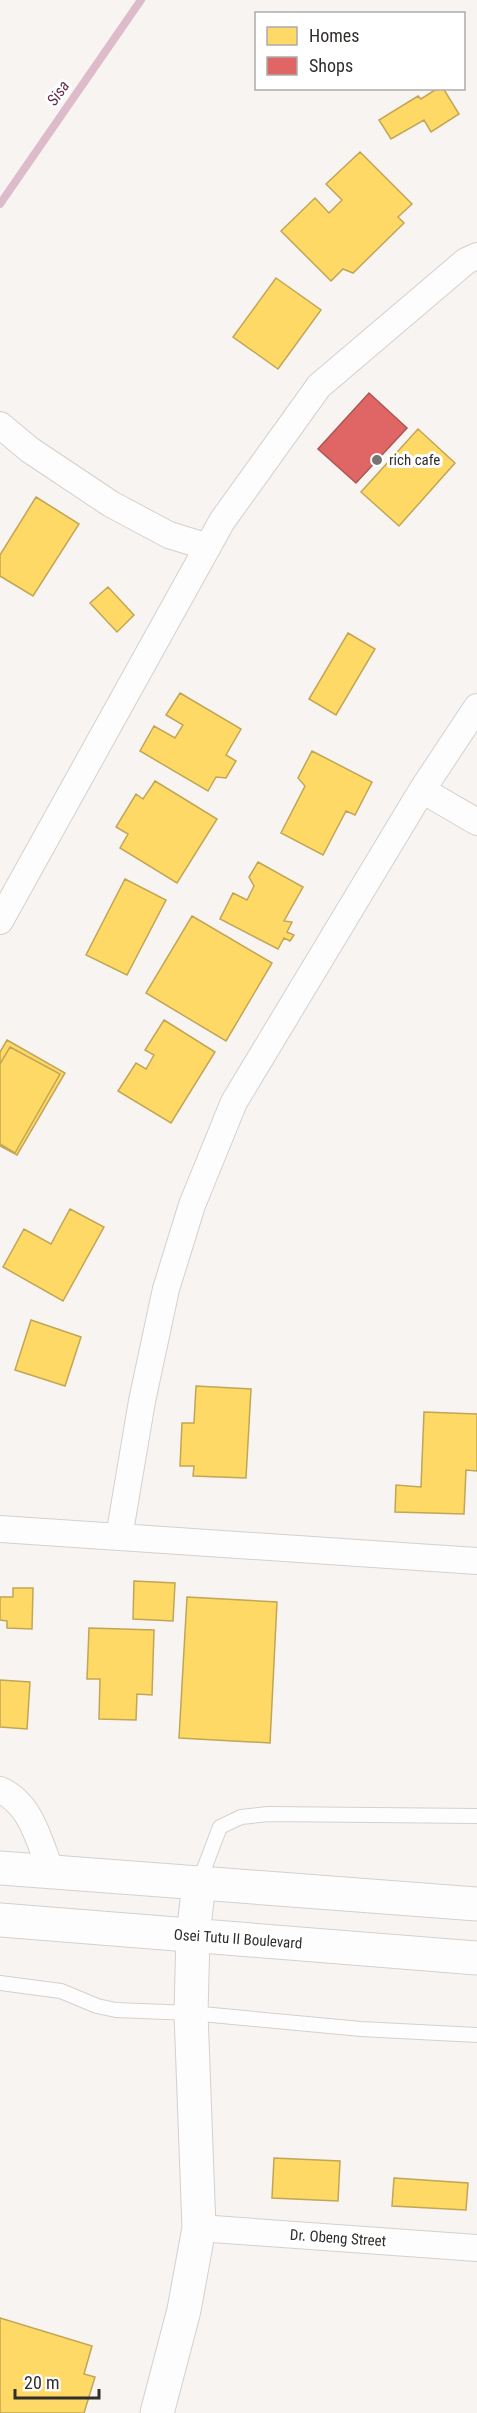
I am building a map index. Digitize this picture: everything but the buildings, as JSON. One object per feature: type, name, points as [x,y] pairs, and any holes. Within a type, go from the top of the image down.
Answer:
[{"type":"main road","points":[[0,1868],[477,1904]]},
{"type":"main road","points":[[157,2413],[184,2310],[199,2228],[191,2013],[193,1936],[199,1882]]},
{"type":"main road","name":"Osei Tutu II Boulevard","points":[[0,1920],[477,1958]]},
{"type":"street","points":[[0,921],[222,521],[319,386],[466,261],[477,256]]},
{"type":"street","points":[[0,426],[30,450],[111,504],[169,536],[208,547]]},
{"type":"street","points":[[119,1537],[142,1401],[166,1289],[192,1205],[234,1102],[422,790],[477,707]]},
{"type":"street","points":[[422,790],[477,822]]},
{"type":"street","points":[[0,1529],[477,1561]]},
{"type":"street","points":[[0,1790],[12,1796],[30,1816],[51,1871]]},
{"type":"street","name":"Dr. Obeng Street","points":[[199,2228],[477,2248]]},
{"type":"lane","points":[[199,1882],[220,1827],[241,1817],[268,1814],[477,1816]]},
{"type":"lane","points":[[0,1983],[61,1991],[97,2006],[116,2010],[191,2013],[361,2029],[477,2035]]},
{"type":"waterway","name":"Sisa","points":[[0,204],[141,0]]},
{"type":"place","name":"rich cafe","points":[[377,460]]}]
